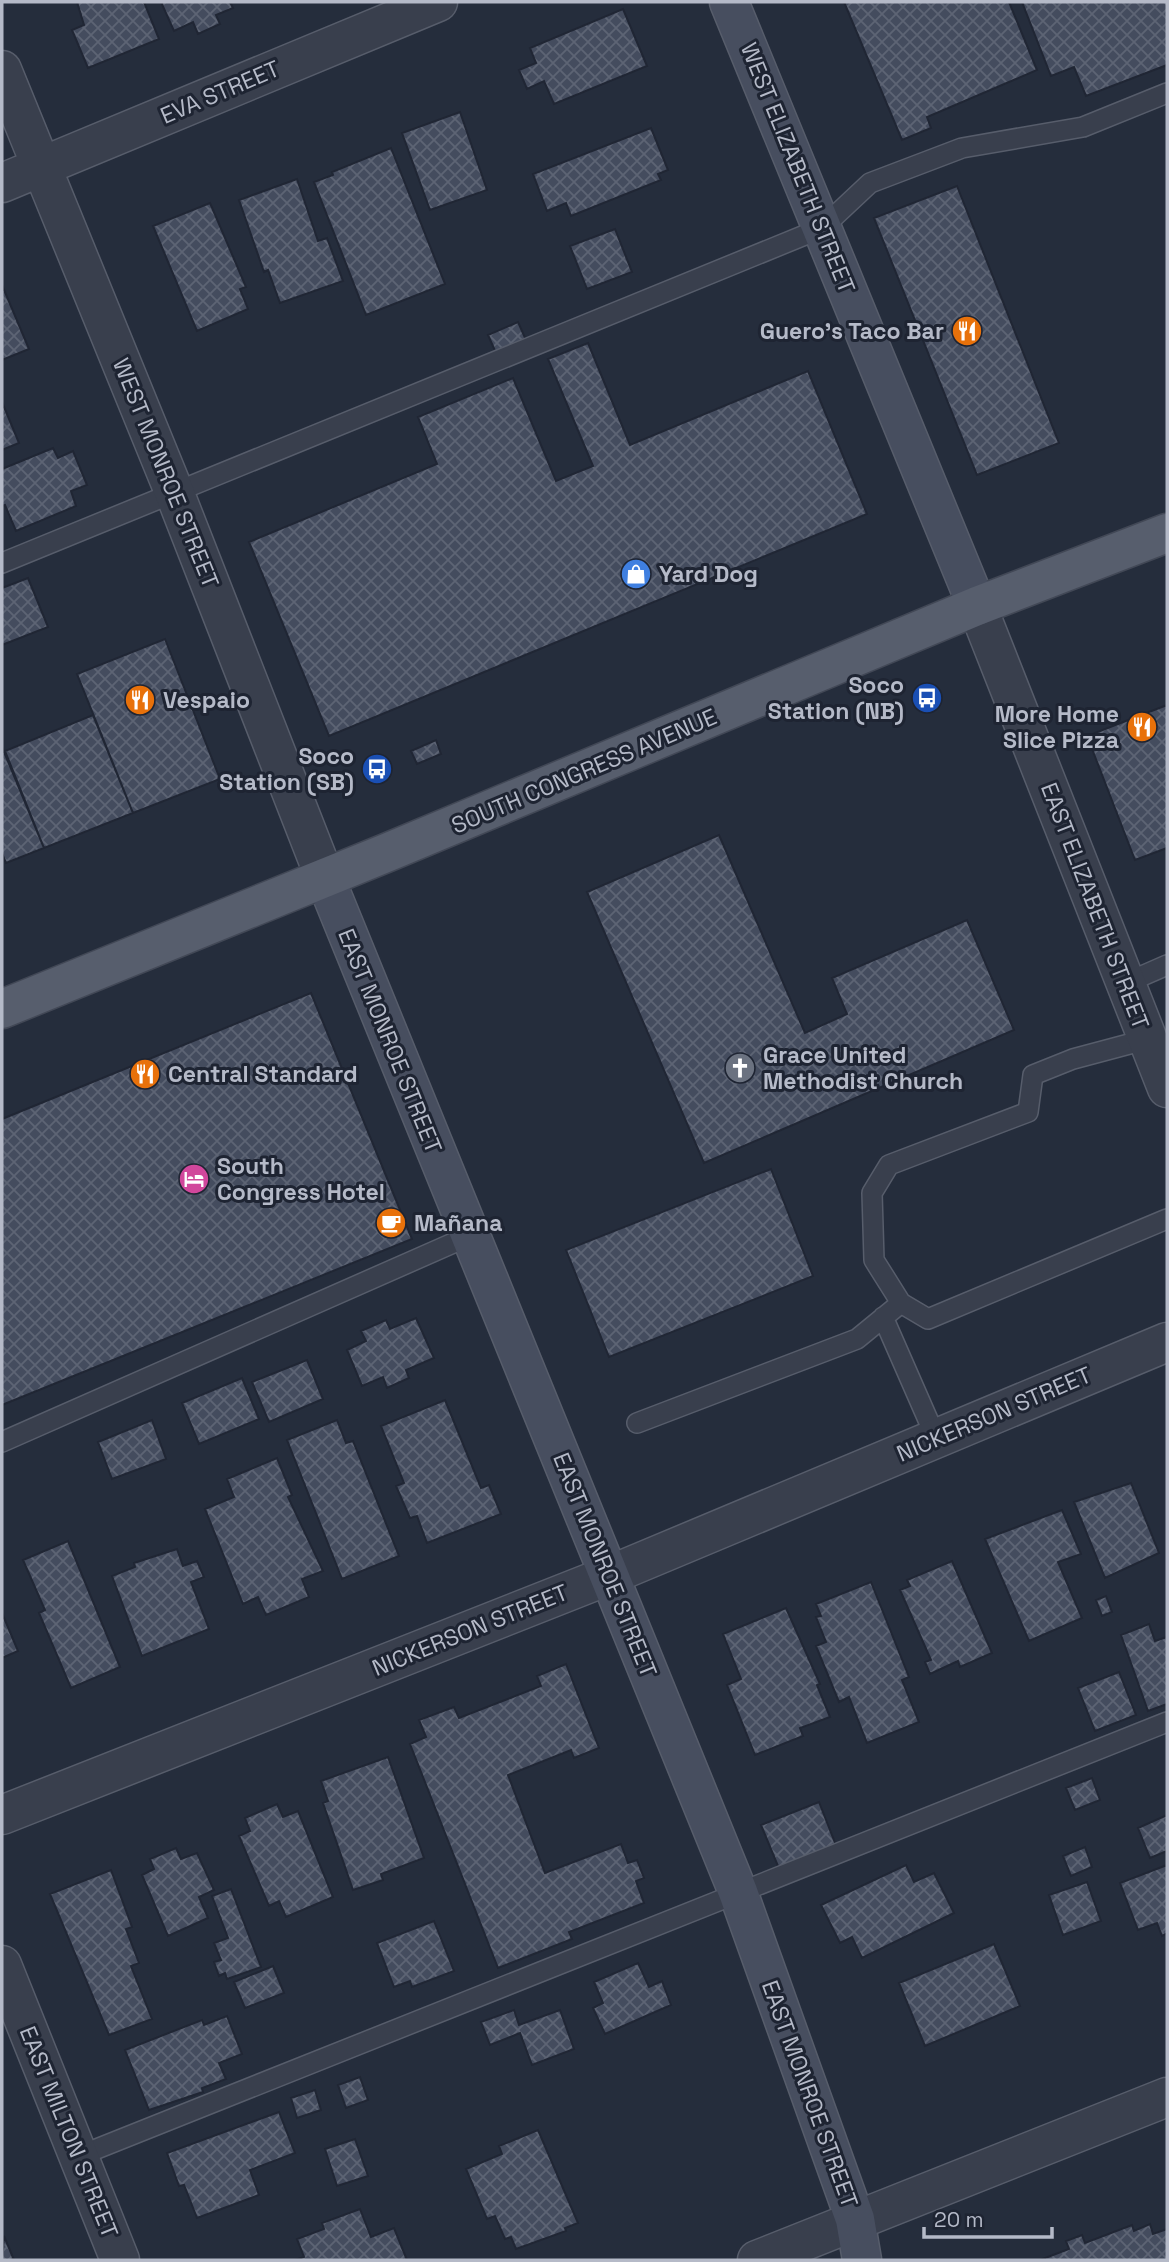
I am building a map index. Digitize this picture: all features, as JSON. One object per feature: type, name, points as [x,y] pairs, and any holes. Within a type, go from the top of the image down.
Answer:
[{"type":"main road","name":"SOUTH CONGRESS AVENUE","points":[[2,1009],[325,878],[977,606],[1167,534]]},
{"type":"street","name":"EVA STREET","points":[[2,183],[438,2]]},
{"type":"street","name":"WEST ELIZABETH STREET","points":[[729,2],[977,606]]},
{"type":"street","name":"WEST MONROE STREET","points":[[2,70],[175,494],[325,878]]},
{"type":"street","name":"EAST ELIZABETH STREET","points":[[977,606],[1167,1088]]},
{"type":"street","name":"EAST MONROE STREET","points":[[325,878],[738,1892],[855,2219],[862,2260]]},
{"type":"street","name":"NICKERSON STREET","points":[[2,1815],[610,1575],[1167,1342]]},
{"type":"street","name":"EAST MILTON STREET","points":[[2,1965],[120,2260]]},
{"type":"street","points":[[757,2260],[1167,2097]]},
{"type":"lane","points":[[2,563],[822,228],[870,183],[962,148],[1083,127],[1167,93]]},
{"type":"lane","points":[[1126,983],[1167,965]]},
{"type":"lane","points":[[1148,1039],[1073,1059],[1033,1075],[1028,1112],[889,1166],[872,1193],[874,1260],[901,1303],[928,1319],[1167,1219]]},
{"type":"lane","points":[[2,1442],[469,1236]]},
{"type":"lane","points":[[637,1423],[857,1339],[901,1303]]},
{"type":"lane","points":[[883,1317],[936,1438]]},
{"type":"lane","points":[[79,2156],[1167,1722]]},
{"type":"building","points":[[77,2],[144,2],[159,39],[88,68],[72,30],[84,25]]},
{"type":"building","points":[[161,2],[230,2],[233,8],[216,15],[220,24],[198,34],[193,22],[174,31]]},
{"type":"building","points":[[844,2],[1009,2],[1037,70],[927,117],[931,128],[902,140]]},
{"type":"building","points":[[1022,2],[1167,2],[1167,65],[1086,96],[1074,67],[1051,76]]},
{"type":"building","points":[[623,9],[647,66],[554,104],[544,81],[527,89],[519,70],[536,63],[530,48]]},
{"type":"building","points":[[460,112],[487,190],[430,210],[402,133]]},
{"type":"building","points":[[651,128],[668,170],[658,174],[661,180],[571,216],[566,203],[547,211],[533,174]]},
{"type":"building","points":[[391,148],[445,284],[366,315],[314,182]]},
{"type":"building","points":[[297,179],[318,241],[327,238],[343,281],[280,303],[268,270],[264,272],[239,200]]},
{"type":"building","name":"Guero's Taco Bar","points":[[957,186],[1059,443],[977,475],[874,218]]},
{"type":"building","points":[[210,203],[246,287],[240,289],[248,309],[197,331],[153,226]]},
{"type":"building","points":[[615,229],[632,272],[587,289],[570,246]]},
{"type":"building","points":[[2,285],[29,349],[2,360]]},
{"type":"building","points":[[518,322],[526,340],[496,353],[488,335]]},
{"type":"building","points":[[588,343],[630,445],[808,371],[867,514],[329,736],[249,542],[437,464],[418,417],[513,378],[556,481],[593,466],[548,359]]},
{"type":"building","points":[[2,402],[19,443],[2,450]]},
{"type":"building","points":[[53,448],[58,458],[73,451],[87,485],[71,491],[76,506],[16,531],[5,505],[2,506],[2,469]]},
{"type":"building","points":[[28,578],[48,627],[2,645],[2,588]]},
{"type":"building","points":[[165,639],[220,779],[133,813],[77,674]]},
{"type":"building","points":[[1167,705],[1167,848],[1135,860],[1087,736]]},
{"type":"building","points":[[93,715],[133,813],[44,848],[5,751]]},
{"type":"building","points":[[436,740],[441,754],[417,764],[411,751]]},
{"type":"building","points":[[2,747],[44,848],[6,863],[2,853]]},
{"type":"building","points":[[719,835],[805,1033],[847,1014],[832,978],[967,920],[1014,1030],[704,1163],[587,892]]},
{"type":"building","name":"South Congress Hotel","points":[[311,993],[412,1239],[2,1405],[2,1119]]},
{"type":"building","points":[[771,1169],[813,1276],[609,1357],[566,1250]]},
{"type":"building","points":[[416,1318],[434,1358],[406,1370],[409,1378],[387,1388],[383,1377],[362,1386],[347,1350],[366,1341],[361,1331],[386,1320],[390,1329]]},
{"type":"building","points":[[307,1360],[323,1399],[269,1422],[252,1382]]},
{"type":"building","points":[[242,1378],[259,1419],[199,1444],[182,1403]]},
{"type":"building","points":[[445,1400],[481,1488],[489,1485],[501,1514],[427,1543],[417,1516],[410,1518],[396,1486],[404,1483],[381,1426]]},
{"type":"building","points":[[152,1420],[166,1459],[112,1479],[98,1442]]},
{"type":"building","points":[[337,1420],[346,1443],[353,1441],[399,1556],[342,1579],[287,1440]]},
{"type":"building","points":[[277,1458],[292,1495],[288,1497],[323,1571],[302,1579],[309,1597],[266,1615],[258,1597],[243,1604],[205,1509],[234,1497],[227,1479]]},
{"type":"building","points":[[1131,1483],[1159,1553],[1105,1578],[1074,1502]]},
{"type":"building","points":[[1062,1510],[1081,1554],[1058,1562],[1082,1618],[1029,1641],[985,1539]]},
{"type":"building","points":[[68,1541],[120,1667],[71,1688],[39,1613],[45,1610],[23,1560]]},
{"type":"building","points":[[177,1549],[183,1566],[197,1561],[204,1577],[191,1582],[209,1629],[142,1656],[112,1576],[135,1567],[134,1563]]},
{"type":"building","points":[[952,1561],[992,1653],[960,1667],[958,1661],[930,1674],[925,1662],[931,1660],[900,1590],[910,1586],[907,1580]]},
{"type":"building","points":[[871,1582],[909,1677],[902,1680],[919,1722],[867,1743],[849,1697],[839,1702],[816,1646],[826,1642],[816,1617],[821,1616],[816,1604]]},
{"type":"building","points":[[1106,1596],[1112,1612],[1102,1616],[1096,1600]]},
{"type":"building","points":[[786,1608],[820,1684],[817,1685],[830,1717],[800,1728],[803,1736],[755,1755],[727,1685],[741,1679],[723,1634]]},
{"type":"building","points":[[2,1613],[18,1651],[2,1658]]},
{"type":"building","points":[[1149,1624],[1155,1641],[1167,1637],[1167,1704],[1148,1711],[1121,1635]]},
{"type":"building","points":[[566,1664],[599,1748],[574,1758],[571,1750],[508,1775],[545,1873],[621,1844],[628,1863],[637,1860],[644,1878],[636,1881],[644,1903],[569,1932],[572,1939],[498,1968],[410,1744],[426,1737],[419,1720],[454,1707],[459,1718],[541,1686],[537,1676]]},
{"type":"building","points":[[1119,1672],[1136,1715],[1095,1731],[1078,1688]]},
{"type":"building","points":[[388,1757],[424,1858],[381,1874],[383,1880],[353,1890],[323,1803],[328,1801],[321,1781]]},
{"type":"building","points":[[1092,1778],[1100,1800],[1075,1810],[1066,1788]]},
{"type":"building","points":[[819,1802],[837,1848],[780,1871],[761,1825]]},
{"type":"building","points":[[277,1804],[283,1817],[298,1811],[333,1897],[286,1917],[279,1901],[269,1906],[239,1836],[250,1831],[245,1818]]},
{"type":"building","points":[[1167,1815],[1167,1851],[1150,1858],[1138,1828]]},
{"type":"building","points":[[1085,1847],[1092,1867],[1071,1876],[1063,1856]]},
{"type":"building","points":[[176,1848],[181,1859],[197,1853],[214,1890],[199,1897],[208,1918],[168,1936],[142,1875],[154,1869],[150,1859]]},
{"type":"building","points":[[906,1865],[914,1882],[934,1873],[954,1913],[862,1958],[852,1937],[840,1943],[821,1905]]},
{"type":"building","points":[[1167,1865],[1167,1933],[1162,1936],[1157,1923],[1138,1930],[1120,1883]]},
{"type":"building","points":[[111,1870],[132,1927],[126,1929],[139,1963],[131,1966],[152,2019],[109,2035],[50,1894]]},
{"type":"building","points":[[1087,1882],[1101,1921],[1063,1935],[1049,1895]]},
{"type":"building","points":[[231,1889],[261,1967],[227,1979],[225,1973],[219,1976],[214,1962],[221,1960],[214,1943],[228,1938],[212,1896]]},
{"type":"building","points":[[434,1921],[454,1971],[412,1987],[410,1981],[394,1987],[377,1943]]},
{"type":"building","points":[[994,1944],[1020,2006],[925,2046],[899,1983]]},
{"type":"building","points":[[638,1963],[649,1987],[662,1981],[671,2005],[605,2034],[593,2008],[603,2003],[594,1982]]},
{"type":"building","points":[[273,1966],[284,1993],[245,2008],[234,1982]]},
{"type":"building","points":[[514,2010],[519,2025],[560,2010],[574,2049],[532,2065],[520,2033],[490,2045],[481,2022]]},
{"type":"building","points":[[227,2016],[242,2054],[219,2063],[226,2079],[202,2088],[203,2092],[149,2110],[125,2050],[202,2020],[204,2025]]},
{"type":"building","points":[[360,2077],[368,2100],[346,2108],[338,2085]]},
{"type":"building","points":[[315,2090],[321,2110],[297,2118],[291,2098]]},
{"type":"building","points":[[279,2112],[295,2153],[250,2170],[259,2195],[197,2218],[184,2185],[179,2186],[167,2153]]},
{"type":"building","points":[[538,2130],[578,2223],[565,2228],[566,2231],[516,2249],[511,2237],[505,2239],[495,2216],[487,2219],[466,2169],[502,2154],[499,2146]]},
{"type":"building","points":[[355,2139],[368,2176],[337,2186],[325,2149]]},
{"type":"building","points":[[360,2209],[371,2237],[394,2228],[407,2260],[295,2260],[304,2257],[297,2239],[324,2229],[322,2223]]},
{"type":"building","points":[[1150,2224],[1153,2234],[1167,2229],[1167,2260],[1040,2260],[1069,2249],[1066,2241],[1082,2235],[1085,2243],[1132,2225],[1134,2231]]},
{"type":"building","points":[[4,2236],[14,2260],[2,2260]]},
{"type":"place","name":"Guero's Taco Bar","points":[[967,331]]},
{"type":"place","name":"Yard Dog","points":[[636,574]]},
{"type":"place","name":"Soco Station (NB)","points":[[927,698]]},
{"type":"place","name":"Vespaio","points":[[140,700]]},
{"type":"place","name":"More Home Slice Pizza","points":[[1142,727]]},
{"type":"place","name":"Soco Station (SB)","points":[[377,769]]},
{"type":"place","name":"Grace United Methodist Church","points":[[740,1068]]},
{"type":"place","name":"Central Standard","points":[[145,1074]]},
{"type":"place","name":"South Congress Hotel","points":[[194,1179]]},
{"type":"place","name":"Mañana","points":[[391,1223]]}]
